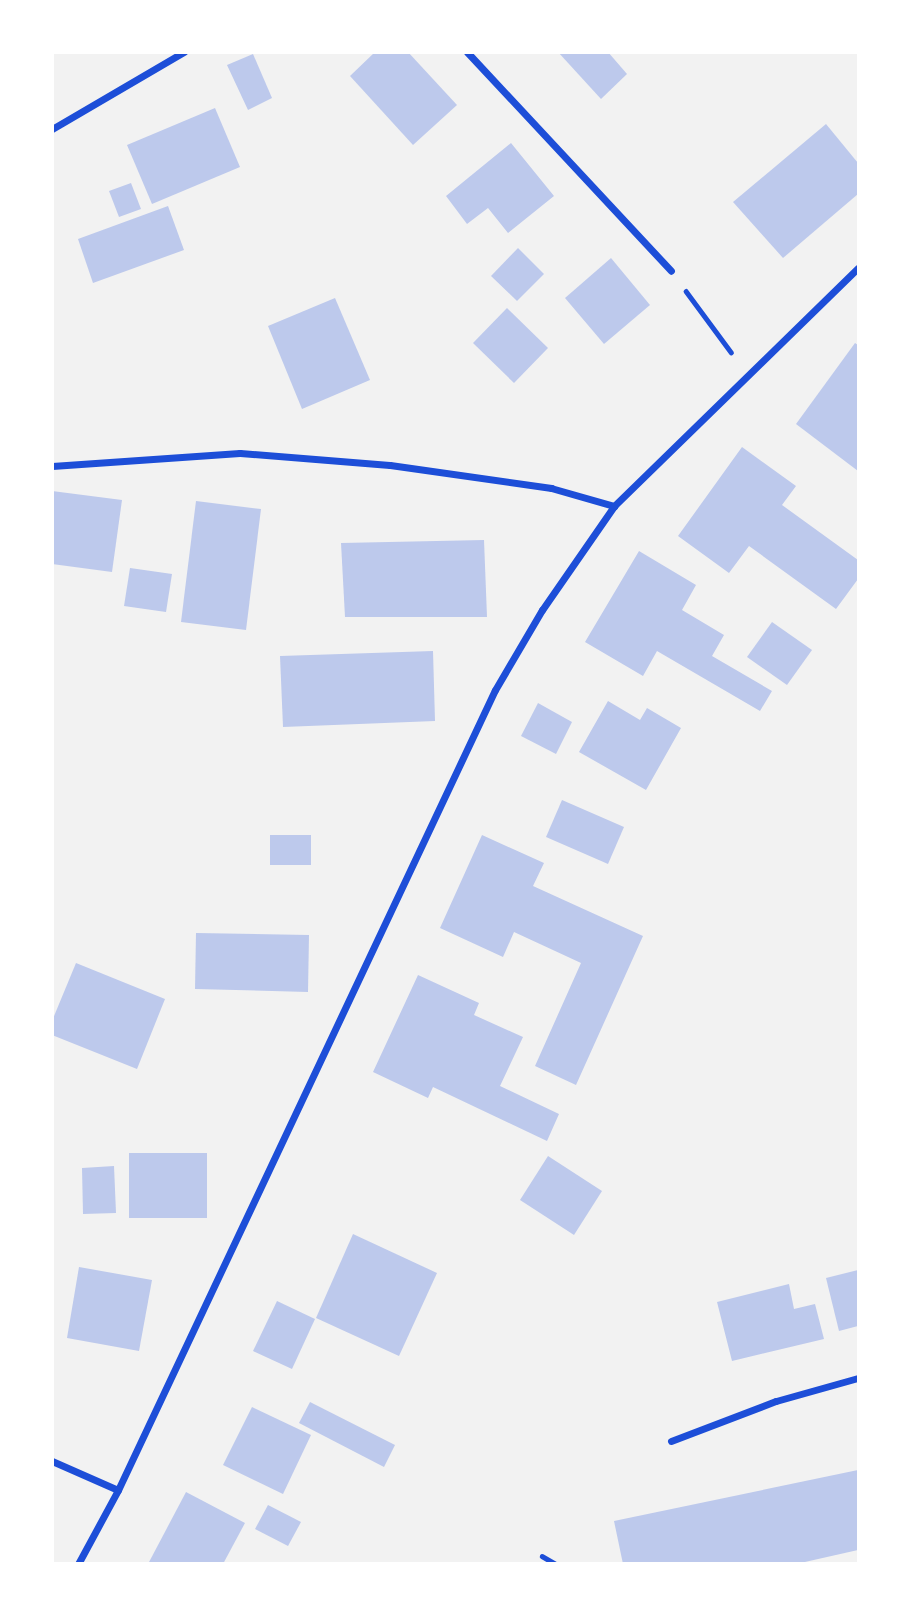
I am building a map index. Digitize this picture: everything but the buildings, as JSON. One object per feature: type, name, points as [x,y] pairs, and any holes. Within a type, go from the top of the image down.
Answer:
[{"type":"street","points":[[52,129],[184,52]]},
{"type":"street","points":[[467,52],[670,271]]},
{"type":"street","points":[[78,1563],[118,1490],[495,690],[542,610],[614,506],[859,268]]},
{"type":"street","points":[[52,466],[240,453],[390,466],[551,488],[614,506]]},
{"type":"street","points":[[671,1441],[776,1401],[859,1378]]},
{"type":"street","points":[[52,1461],[118,1490]]},
{"type":"path","points":[[670,271],[747,374]]},
{"type":"path","points":[[542,1556],[556,1563]]}]
